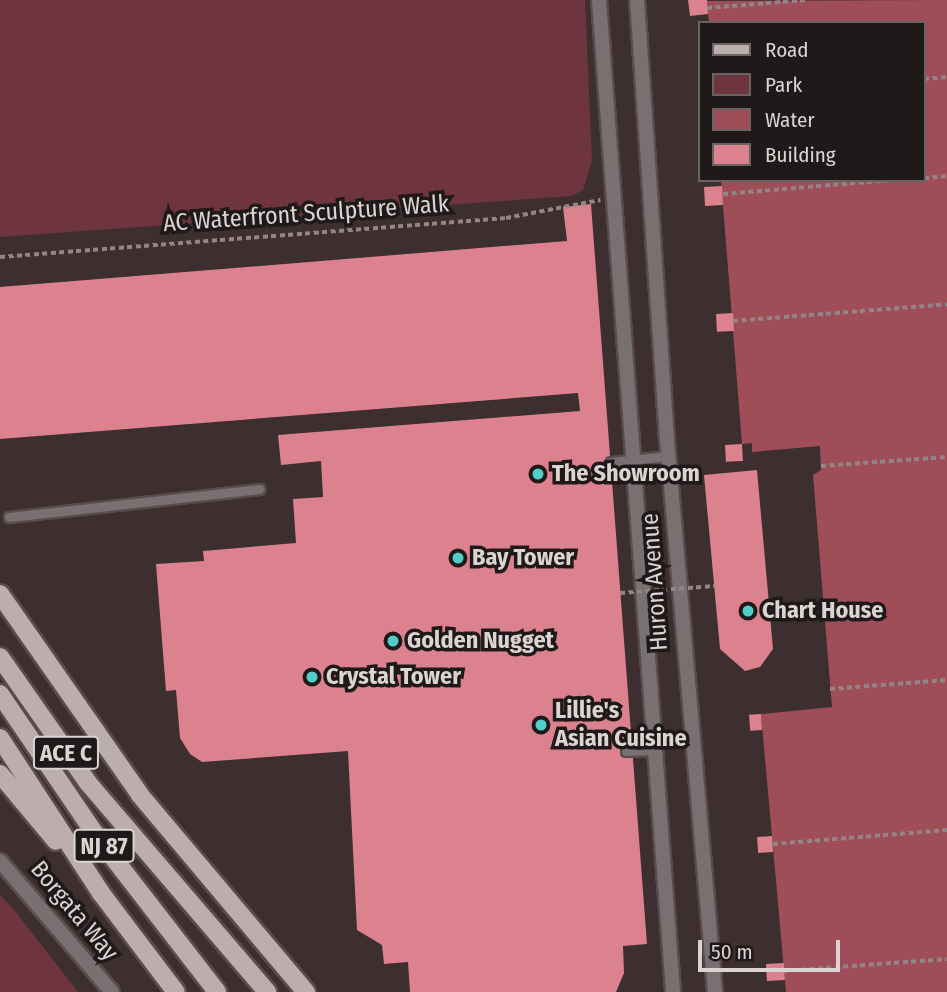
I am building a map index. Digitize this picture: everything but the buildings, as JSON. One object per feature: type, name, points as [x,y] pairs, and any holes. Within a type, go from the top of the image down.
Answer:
[{"type":"main road","points":[[0,594],[140,795],[306,992]]},
{"type":"main road","name":"ACE C","points":[[0,657],[140,845],[267,992]]},
{"type":"main road","name":"NJ 87","points":[[0,694],[94,834],[217,992]]},
{"type":"main road","name":"NJ 87","points":[[0,738],[101,893],[176,992]]},
{"type":"main road","points":[[0,774],[101,893]]},
{"type":"street","name":"Huron Avenue","points":[[599,0],[673,992]]},
{"type":"street","name":"Huron Avenue","points":[[637,0],[668,456],[715,992]]},
{"type":"street","name":"Borgata Way","points":[[0,861],[112,992]]},
{"type":"lane","points":[[611,462],[668,456]]},
{"type":"lane","points":[[9,517],[259,489]]},
{"type":"lane","points":[[626,751],[655,750]]},
{"type":"path","points":[[707,8],[806,0]]},
{"type":"path","points":[[926,79],[947,77]]},
{"type":"path","points":[[926,178],[947,176]]},
{"type":"path","points":[[723,194],[870,182]]},
{"type":"path","name":"AC Waterfront Sculpture Walk","points":[[0,257],[506,218],[614,199]]},
{"type":"path","points":[[733,321],[947,304]]},
{"type":"path","points":[[821,466],[947,457]]},
{"type":"path","points":[[620,593],[715,586]]},
{"type":"path","points":[[830,689],[947,680]]},
{"type":"path","points":[[773,844],[947,830]]},
{"type":"path","points":[[784,971],[947,958]]},
{"type":"green space","points":[[0,0],[585,0],[592,161],[583,190],[572,196],[0,237]]},
{"type":"green space","points":[[0,895],[15,911],[78,992],[0,992]]},
{"type":"water","points":[[947,0],[947,992],[786,992],[761,714],[832,707],[813,475],[821,470],[820,446],[752,452],[752,443],[742,444],[721,182],[926,182],[926,21],[709,21],[707,1]]},
{"type":"place","name":"The Showroom","points":[[538,474]]},
{"type":"place","name":"Bay Tower","points":[[458,558]]},
{"type":"place","name":"Chart House","points":[[748,611]]},
{"type":"place","name":"Golden Nugget","points":[[393,641]]},
{"type":"place","name":"Crystal Tower","points":[[312,677]]},
{"type":"place","name":"Lillie's Asian Cuisine","points":[[541,725]]}]
